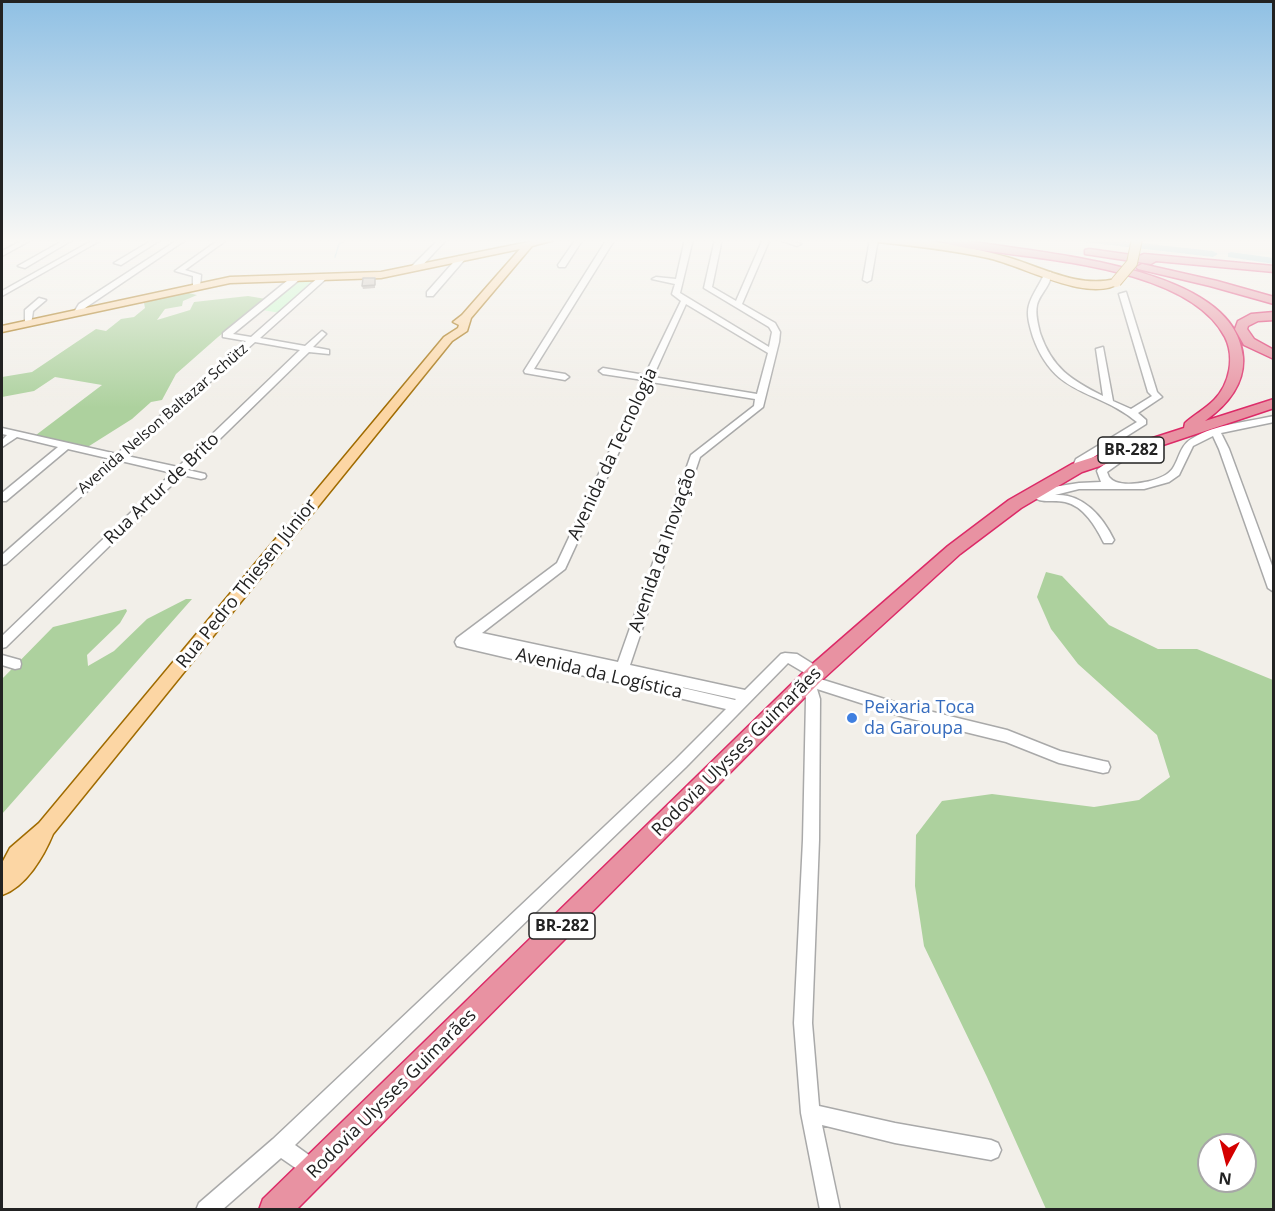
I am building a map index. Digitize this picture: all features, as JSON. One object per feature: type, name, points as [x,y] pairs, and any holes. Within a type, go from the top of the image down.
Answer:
[{"type":"highway","points":[[1185,433],[1192,424],[1223,399],[1238,367],[1234,341],[1216,315],[1186,296]]},
{"type":"highway","points":[[1255,296],[1274,301]]},
{"type":"highway","points":[[1274,316],[1251,318],[1242,324],[1241,329],[1249,342],[1274,355]]},
{"type":"highway","name":"Rodovia Ulysses Guimarães","points":[[274,1208],[813,677],[954,550],[1015,504],[1077,468],[1274,403]]},
{"type":"highway","points":[[1253,411],[1274,410]]},
{"type":"main road","points":[[2,329],[156,296]]},
{"type":"main road","name":"Rua Pedro Thiesen Júnior","points":[[7,876],[485,296]]},
{"type":"street","points":[[78,312],[82,306],[98,296]]},
{"type":"street","points":[[274,296],[226,334],[326,352]]},
{"type":"street","name":"Avenida Nelson Baltazar Schütz","points":[[2,561],[303,296]]},
{"type":"street","points":[[565,377],[528,371],[576,296]]},
{"type":"street","points":[[676,296],[683,303],[697,306],[772,352]]},
{"type":"street","name":"Avenida da Inovação","points":[[621,674],[696,455],[758,407],[776,336],[775,328],[722,296]]},
{"type":"street","points":[[728,299],[740,296]]},
{"type":"street","points":[[738,305],[744,296]]},
{"type":"street","points":[[1037,296],[1032,310],[1042,352],[1055,370],[1066,380],[1142,420],[1141,424],[1080,461],[1077,468]]},
{"type":"street","points":[[1123,296],[1134,336],[1153,392],[1157,397],[1132,413]]},
{"type":"street","points":[[28,323],[29,310],[42,300]]},
{"type":"street","name":"Avenida da Tecnologia","points":[[466,639],[561,566],[683,303]]},
{"type":"street","name":"Rua Artur de Brito","points":[[2,643],[322,334]]},
{"type":"street","points":[[1100,348],[1109,402]]},
{"type":"street","points":[[603,371],[760,397]]},
{"type":"street","points":[[1034,494],[1073,487],[1112,484],[1134,486],[1167,480],[1181,466],[1184,453],[1191,443],[1216,433],[1274,418]]},
{"type":"street","points":[[2,431],[201,476]]},
{"type":"street","points":[[1216,433],[1224,449],[1274,588]]},
{"type":"street","points":[[2,444],[15,434]]},
{"type":"street","points":[[2,498],[65,446]]},
{"type":"street","points":[[1112,484],[1104,479],[1102,471],[1123,457],[1124,452]]},
{"type":"street","points":[[1034,494],[1048,500],[1064,498],[1080,505],[1101,525],[1108,540]]},
{"type":"street","points":[[1260,550],[1274,552]]},
{"type":"street","name":"Avenida da Logística","points":[[466,639],[742,701]]},
{"type":"street","points":[[206,1209],[280,1146],[672,771],[786,657],[793,658],[813,677],[893,708],[1007,736],[1043,752],[1103,767]]},
{"type":"street","points":[[2,660],[15,664]]},
{"type":"street","points":[[813,677],[811,851],[804,1023],[810,1113],[830,1209]]},
{"type":"street","points":[[810,1113],[895,1133],[991,1150]]},
{"type":"street","points":[[280,1146],[314,1170]]},
{"type":"green space","points":[[172,296],[196,296],[183,301],[182,306],[165,309],[157,320],[190,310],[194,302],[248,296],[266,299],[176,374],[162,400],[151,402],[132,419],[86,448],[36,435],[102,385],[55,377],[34,391],[2,397],[2,377],[32,372],[96,329],[106,331],[121,319],[134,317],[145,308],[144,303]]},
{"type":"green space","points":[[279,296],[300,296],[280,313],[262,310]]},
{"type":"green space","points":[[1046,572],[1062,576],[1109,625],[1158,649],[1197,649],[1273,680],[1273,1209],[1046,1209],[987,1077],[924,946],[915,886],[916,835],[942,801],[992,794],[1094,807],[1139,800],[1170,777],[1157,735],[1078,664],[1051,629],[1037,597]]},
{"type":"green space","points":[[186,599],[192,599],[2,814],[2,679],[53,627],[126,609],[120,623],[87,655],[88,666],[114,651],[147,619]]},
{"type":"place","name":"Peixaria Toca da Garoupa","points":[[852,718]]}]
